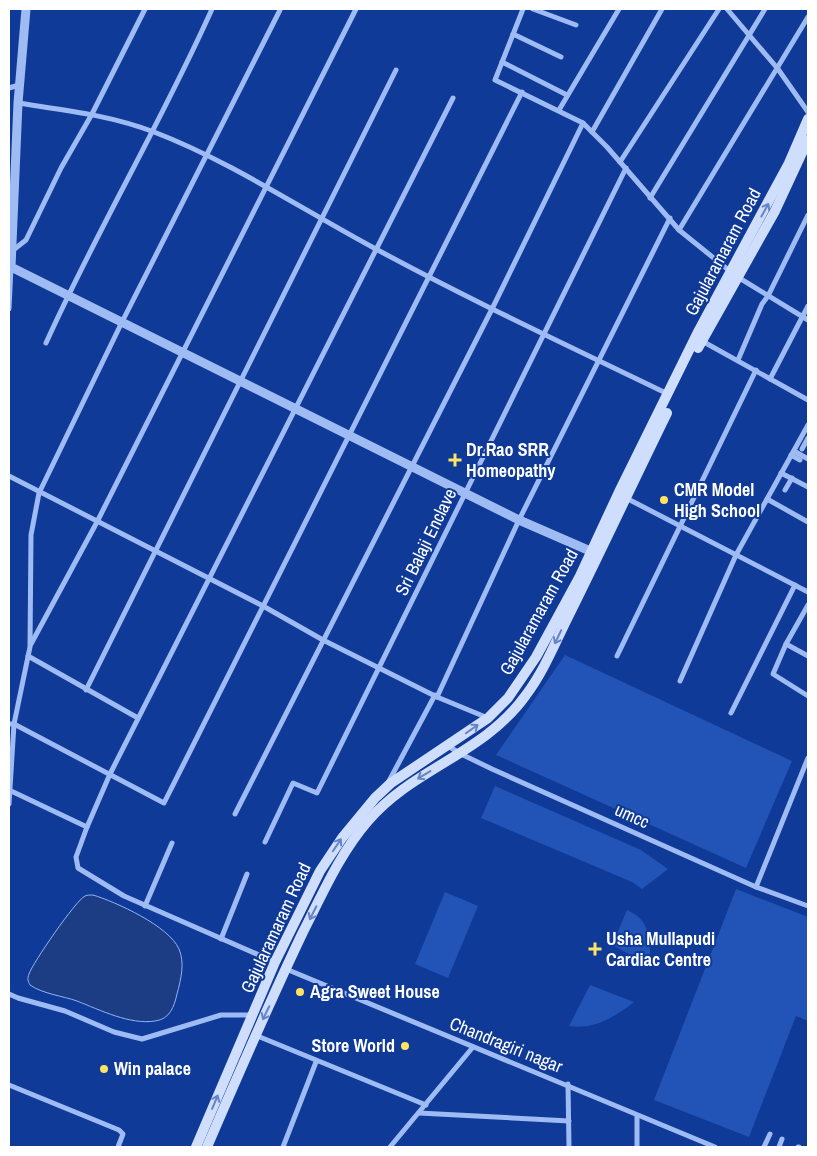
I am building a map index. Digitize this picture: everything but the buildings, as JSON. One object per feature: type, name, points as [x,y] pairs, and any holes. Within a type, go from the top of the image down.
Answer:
[{"type":"main road","name":"Gajularamaram Road","points":[[207,1147],[255,1035],[286,969],[347,850],[368,821],[390,799],[409,784],[460,754],[508,718],[527,694],[548,660],[669,395],[785,171],[808,119]]},
{"type":"main road","name":"Gajularamaram Road","points":[[196,1147],[275,962],[320,871],[361,813],[386,788],[488,718],[508,698],[536,657],[626,497],[733,274],[774,211],[808,140]]},
{"type":"street","points":[[9,309],[12,251],[13,128],[18,103],[26,9]]},
{"type":"street","points":[[12,251],[26,240],[61,168],[92,114],[145,9]]},
{"type":"street","points":[[46,344],[67,296],[154,132],[212,9]]},
{"type":"street","points":[[30,646],[96,522],[356,9]]},
{"type":"street","points":[[523,9],[495,80],[583,123],[626,168],[679,230],[733,274],[808,320]]},
{"type":"street","points":[[533,9],[576,25]]},
{"type":"street","points":[[559,110],[619,9]]},
{"type":"street","points":[[592,132],[662,9]]},
{"type":"street","points":[[620,162],[719,9]]},
{"type":"street","points":[[727,9],[778,69],[808,112]]},
{"type":"street","points":[[650,198],[765,9]]},
{"type":"street","points":[[9,804],[12,724],[30,646],[31,535],[39,493],[122,322],[280,10]]},
{"type":"street","points":[[679,230],[808,17]]},
{"type":"street","points":[[513,34],[561,57]]},
{"type":"street","points":[[502,62],[568,95]]},
{"type":"street","points":[[86,690],[396,70]]},
{"type":"street","points":[[9,88],[19,85]]},
{"type":"street","points":[[12,724],[164,803],[522,92]]},
{"type":"street","points":[[275,962],[124,896],[78,868],[76,858],[86,827],[110,774],[294,408],[453,98]]},
{"type":"street","points":[[18,103],[92,114],[154,132],[266,186],[375,249],[492,309],[669,395]]},
{"type":"street","points":[[235,814],[492,309],[583,123]]},
{"type":"street","name":"Sri Balaji Enclave","points":[[265,842],[294,783],[317,793],[626,168]]},
{"type":"street","points":[[738,360],[762,304],[768,296],[808,215]]},
{"type":"street","points":[[386,788],[436,696],[519,520],[670,218]]},
{"type":"street","points":[[10,267],[465,494],[595,554]]},
{"type":"street","points":[[770,379],[808,306]]},
{"type":"street","points":[[702,341],[807,399],[808,392]]},
{"type":"street","points":[[617,656],[756,370]]},
{"type":"street","points":[[680,681],[736,555],[792,453],[805,436]]},
{"type":"street","points":[[792,453],[800,459],[808,459]]},
{"type":"street","points":[[9,476],[155,553],[263,606],[323,640],[436,696],[488,718]]},
{"type":"street","points":[[779,477],[788,484],[808,487]]},
{"type":"street","points":[[779,477],[788,484]]},
{"type":"street","points":[[626,497],[808,592]]},
{"type":"street","points":[[767,499],[808,522]]},
{"type":"street","points":[[731,713],[795,585]]},
{"type":"street","points":[[808,606],[786,644],[773,674],[808,696]]},
{"type":"street","points":[[786,644],[808,656]]},
{"type":"street","points":[[28,656],[138,718]]},
{"type":"street","name":"umcc","points":[[448,746],[460,754],[756,887],[808,906]]},
{"type":"street","points":[[756,887],[808,758]]},
{"type":"street","points":[[10,790],[86,827]]},
{"type":"street","points":[[145,906],[172,843]]},
{"type":"street","points":[[221,939],[247,874]]},
{"type":"street","name":"Chandragiri nagar","points":[[286,969],[473,1047],[568,1084],[637,1116],[713,1147]]},
{"type":"street","points":[[9,994],[65,1011],[114,1032],[142,1039],[221,1016],[253,1015]]},
{"type":"street","points":[[255,1035],[316,1062],[426,1105]]},
{"type":"street","points":[[390,1147],[473,1047]]},
{"type":"street","points":[[282,1147],[316,1062]]},
{"type":"street","points":[[568,1084],[569,1147]]},
{"type":"street","points":[[9,1085],[119,1130],[123,1134],[118,1147]]},
{"type":"street","points":[[419,1113],[569,1120]]},
{"type":"street","points":[[637,1116],[637,1147]]},
{"type":"street","points":[[764,1147],[770,1134]]},
{"type":"street","points":[[779,1147],[782,1139]]},
{"type":"shaded area","points":[[565,655],[792,761],[746,868],[496,755]]},
{"type":"shaded area","points":[[495,786],[641,850],[668,869],[642,889],[632,882],[481,818]]},
{"type":"shaded area","points":[[736,889],[808,917],[808,1021],[796,1016],[749,1137],[654,1100]]},
{"type":"shaded area","points":[[445,892],[478,906],[448,978],[415,964]]},
{"type":"shaded area","points":[[93,895],[141,916],[165,932],[179,949],[182,965],[180,983],[173,1008],[164,1018],[145,1022],[125,1019],[77,1001],[41,991],[30,985],[28,980],[29,974],[55,933],[80,900],[86,896]]},
{"type":"shaded area","points":[[627,910],[641,920],[648,933],[650,965],[612,945]]},
{"type":"shaded area","points":[[590,985],[634,1002],[619,1013],[596,1024],[578,1027],[569,1026]]},
{"type":"place","name":"Dr.Rao SRR Homeopathy","points":[[455,460]]},
{"type":"place","name":"CMR Model High School","points":[[664,500]]},
{"type":"place","name":"Usha Mullapudi Cardiac Centre","points":[[595,949]]},
{"type":"place","name":"Agra Sweet House","points":[[300,992]]},
{"type":"place","name":"Store World","points":[[405,1046]]},
{"type":"place","name":"Win palace","points":[[104,1069]]}]
